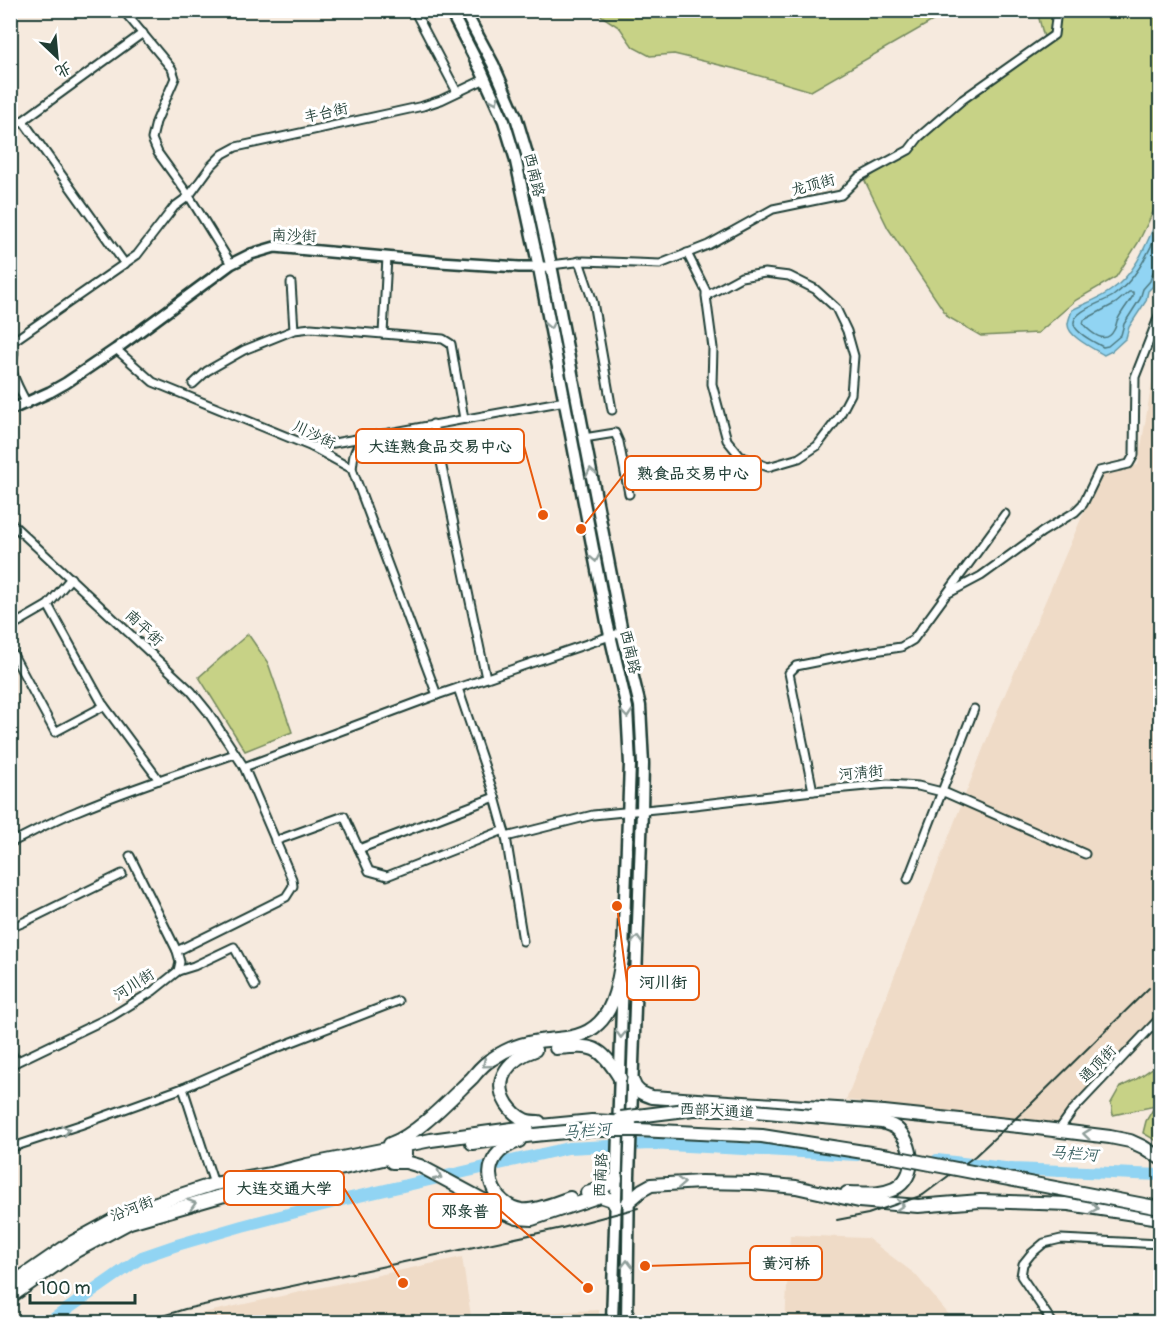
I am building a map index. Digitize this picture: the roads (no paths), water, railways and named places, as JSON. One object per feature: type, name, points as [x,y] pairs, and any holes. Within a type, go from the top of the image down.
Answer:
[{"type":"highway","points":[[307,1165],[394,1143],[421,1126],[490,1060],[508,1050],[537,1041],[565,1039],[583,1034],[597,1026],[612,1004],[624,946]]},
{"type":"highway","points":[[558,1124],[525,1120],[513,1112],[503,1096],[501,1084],[504,1074],[511,1064],[523,1054],[536,1050],[586,1046],[597,1050],[610,1061],[620,1078]]},
{"type":"highway","points":[[633,1082],[639,1092],[652,1097],[884,1112],[1110,1137],[1130,1141],[1161,1158]]},
{"type":"highway","points":[[592,1121],[694,1109],[733,1109],[882,1122],[894,1126],[906,1141],[910,1149],[909,1173],[895,1188],[880,1193],[822,1193]]},
{"type":"highway","name":"西部大通道","points":[[275,1178],[307,1165],[431,1140],[592,1121],[762,1128],[891,1149],[1161,1200]]},
{"type":"highway","name":"西部大通道","points":[[275,1178],[321,1173],[433,1148],[534,1135],[638,1130],[762,1136],[889,1156],[1161,1208]]},
{"type":"highway","points":[[534,1135],[507,1145],[496,1155],[492,1163],[490,1173],[495,1194],[501,1201],[516,1209],[534,1209],[601,1189],[616,1177]]},
{"type":"highway","points":[[321,1173],[406,1162],[420,1166],[517,1218],[532,1219],[600,1196],[612,1200],[615,1205]]},
{"type":"highway","name":"沿河街","points":[[10,1283],[61,1249],[126,1213],[214,1184],[275,1178]]},
{"type":"highway","name":"沿河街","points":[[10,1297],[76,1251],[130,1222],[275,1178]]},
{"type":"highway","points":[[628,1202],[651,1185],[701,1182],[753,1183],[796,1187],[859,1201],[918,1206],[980,1201],[1068,1204],[1161,1218]]},
{"type":"highway","points":[[10,1305],[130,1222]]},
{"type":"main road","name":"西南路","points":[[450,10],[486,79],[504,121],[515,157],[539,268],[610,636],[627,708],[630,764],[612,1321]]},
{"type":"main road","name":"西南路","points":[[464,10],[493,64],[516,117],[527,154],[551,265],[622,632],[640,706],[643,764],[628,1202],[627,1323]]},
{"type":"street","points":[[123,10],[172,69],[175,78],[156,122],[152,139],[158,153],[189,196],[231,264]]},
{"type":"street","points":[[414,10],[457,92]]},
{"type":"street","name":"龙顶街","points":[[551,265],[579,261],[660,264],[708,246],[773,208],[841,195],[859,177],[909,150],[919,137],[962,100],[1054,35],[1057,10]]},
{"type":"street","points":[[10,130],[142,33]]},
{"type":"street","name":"丰台街","points":[[11,342],[137,255],[174,207],[189,196],[222,154],[236,147],[423,106],[486,79]]},
{"type":"street","points":[[23,121],[125,264]]},
{"type":"street","name":"南沙街","points":[[10,410],[50,392],[116,349],[231,264],[251,254],[275,247],[440,262],[539,268],[551,265]]},
{"type":"street","points":[[687,253],[706,291],[706,296],[713,348],[712,384],[727,440],[740,456],[768,467],[799,458],[817,446],[839,417],[851,394],[854,356],[847,331],[836,308],[815,289],[789,276],[765,273],[741,278],[706,296]]},
{"type":"street","points":[[383,334],[387,257]]},
{"type":"street","points":[[579,261],[593,302],[612,410]]},
{"type":"street","points":[[291,283],[294,330]]},
{"type":"street","points":[[945,595],[981,576],[1042,532],[1075,512],[1083,504],[1099,471],[1129,464],[1134,455],[1136,376],[1161,313]]},
{"type":"street","points":[[194,384],[207,371],[244,350],[294,330],[311,328],[443,339],[451,344],[464,419]]},
{"type":"street","points":[[11,342],[15,352],[12,367],[14,375],[27,404]]},
{"type":"street","name":"川沙街","points":[[116,349],[153,382],[312,447],[352,469]]},
{"type":"street","points":[[312,447],[564,401]]},
{"type":"street","points":[[433,424],[486,678]]},
{"type":"street","points":[[585,438],[615,433],[619,442],[628,494]]},
{"type":"street","points":[[370,436],[359,444],[354,452],[352,469],[437,695]]},
{"type":"street","points":[[813,791],[789,673],[796,666],[901,647],[913,640],[1005,514]]},
{"type":"street","name":"南平街","points":[[10,522],[191,691],[208,712],[244,767]]},
{"type":"street","points":[[10,627],[48,605],[70,578]]},
{"type":"street","points":[[48,605],[104,706],[159,780]]},
{"type":"street","points":[[130,856],[177,951],[286,897],[292,886],[292,879],[244,767],[437,695],[622,632]]},
{"type":"street","points":[[10,649],[55,732],[104,706]]},
{"type":"street","points":[[458,688],[495,797],[505,834],[523,941]]},
{"type":"street","points":[[908,879],[974,710]]},
{"type":"street","points":[[10,843],[78,810],[235,754]]},
{"type":"street","name":"河清街","points":[[359,849],[369,871],[387,876],[505,834],[592,815],[888,784],[918,786],[942,792],[1085,854]]},
{"type":"street","points":[[275,841],[344,816],[359,849],[495,797]]},
{"type":"street","points":[[10,928],[123,874]]},
{"type":"street","points":[[178,971],[234,947],[255,986]]},
{"type":"street","name":"河川街","points":[[13,1063],[112,1016],[153,991],[178,971],[180,962],[177,951]]},
{"type":"street","points":[[10,1148],[183,1088],[261,1054],[398,1001]]},
{"type":"street","name":"通顶街","points":[[1058,1131],[1072,1110],[1161,1018]]},
{"type":"street","points":[[10,1050],[13,1063]]},
{"type":"street","points":[[183,1088],[214,1184]]},
{"type":"street","points":[[1052,1323],[1021,1276],[1023,1264],[1044,1243],[1061,1239],[1161,1244]]},
{"type":"street","points":[[475,1323],[475,1321],[612,1321]]},
{"type":"water","points":[[1160,221],[1160,266],[1155,284],[1148,291],[1146,301],[1129,327],[1126,338],[1104,355],[1082,342],[1069,329],[1072,310],[1106,294],[1126,277],[1143,251],[1156,222]]},
{"type":"waterway","name":"马栏河","points":[[49,1322],[142,1257],[177,1245],[342,1200],[568,1148],[650,1144],[857,1155]]},
{"type":"waterway","name":"马栏河","points":[[937,1160],[1013,1169],[1160,1175]]},
{"type":"railway","points":[[837,1220],[868,1214],[923,1195],[975,1156],[1149,988]]},
{"type":"railway","points":[[143,1322],[185,1309],[562,1228],[638,1208]]},
{"type":"place","name":"大连熟食品交易中心","points":[[543,515]]},
{"type":"place","name":"熟食品交易中心","points":[[581,529]]},
{"type":"place","name":"河川街","points":[[617,906]]},
{"type":"place","name":"黄河桥","points":[[645,1266]]},
{"type":"place","name":"大连交通大学","points":[[403,1283]]},
{"type":"place","name":"邓录普","points":[[588,1288]]}]
